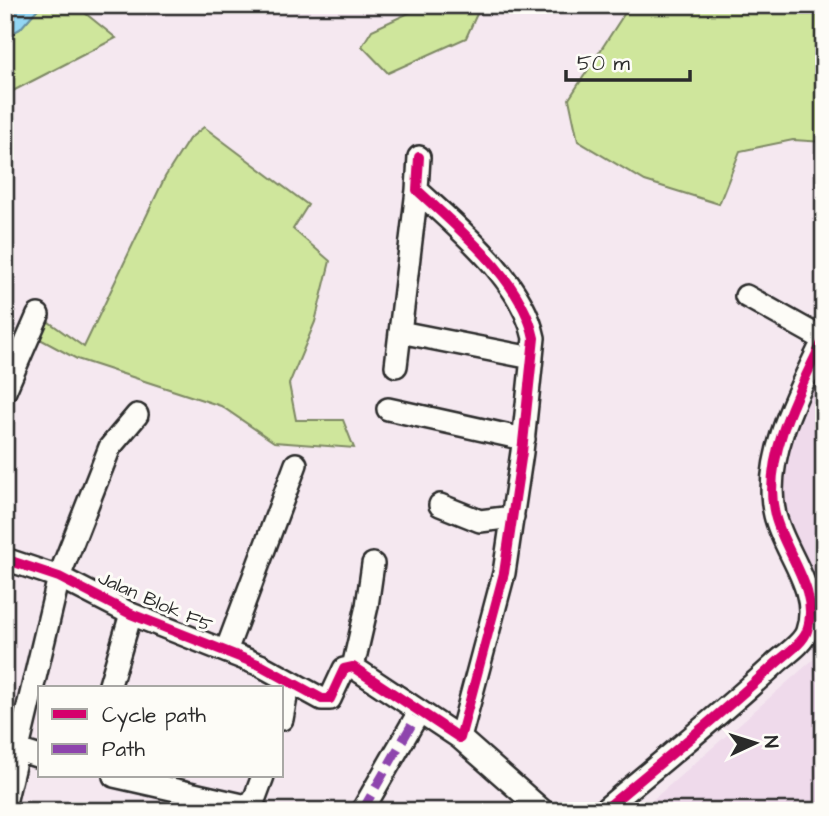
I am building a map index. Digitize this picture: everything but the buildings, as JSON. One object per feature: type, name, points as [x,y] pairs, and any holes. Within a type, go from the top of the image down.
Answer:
[{"type":"street","points":[[396,366],[419,157]]},
{"type":"street","points":[[417,190],[480,247],[517,299],[530,322],[534,338],[524,439],[504,573],[460,738]]},
{"type":"street","points":[[603,811],[738,698],[806,635],[811,616],[808,594],[775,515],[774,458],[800,385],[824,339],[746,296]]},
{"type":"street","points":[[5,391],[38,315]]},
{"type":"street","points":[[400,332],[532,358]]},
{"type":"street","points":[[388,409],[524,439]]},
{"type":"street","points":[[5,803],[59,577],[110,447],[137,415]]},
{"type":"street","points":[[226,651],[296,464]]},
{"type":"street","points":[[440,505],[480,521],[513,517]]},
{"type":"street","name":"Jalan Blok F5","points":[[5,559],[59,577],[131,614],[226,651],[327,699],[344,669],[353,667]]},
{"type":"street","points":[[373,564],[368,606],[353,667],[460,738],[543,811]]},
{"type":"street","points":[[110,686],[131,614]]},
{"type":"street","points":[[284,708],[289,681]]},
{"type":"street","points":[[362,811],[419,712]]},
{"type":"street","points":[[18,750],[38,756]]},
{"type":"street","points":[[122,778],[251,809],[262,778]]},
{"type":"shaded area","points":[[812,376],[824,382],[824,609],[779,504],[778,471]]},
{"type":"shaded area","points":[[824,644],[824,811],[640,811],[815,658]]},
{"type":"green space","points":[[41,5],[75,5],[116,38],[5,95],[5,37],[20,29]]},
{"type":"green space","points":[[426,5],[481,5],[466,38],[388,73],[362,46],[372,30]]},
{"type":"green space","points":[[630,5],[824,5],[824,142],[793,140],[740,151],[719,204],[645,181],[578,141],[569,99]]},
{"type":"green space","points":[[204,127],[308,205],[293,229],[330,261],[315,322],[289,384],[296,420],[343,420],[354,448],[274,442],[221,406],[77,359],[25,331],[46,320],[84,347],[165,177],[189,139]]},
{"type":"water","points":[[5,5],[41,5],[20,29],[5,37]]},
{"type":"marked path","points":[[362,811],[419,712]]},
{"type":"cycle path","points":[[5,559],[59,577],[131,614],[260,665],[322,699],[330,699],[344,669],[353,667],[460,738],[504,573],[522,452],[534,338],[517,296],[503,276],[487,257],[417,190],[419,157]]},
{"type":"cycle path","points":[[603,811],[732,703],[805,636],[810,616],[809,601],[800,572],[775,515],[773,471],[785,424],[824,339]]}]
